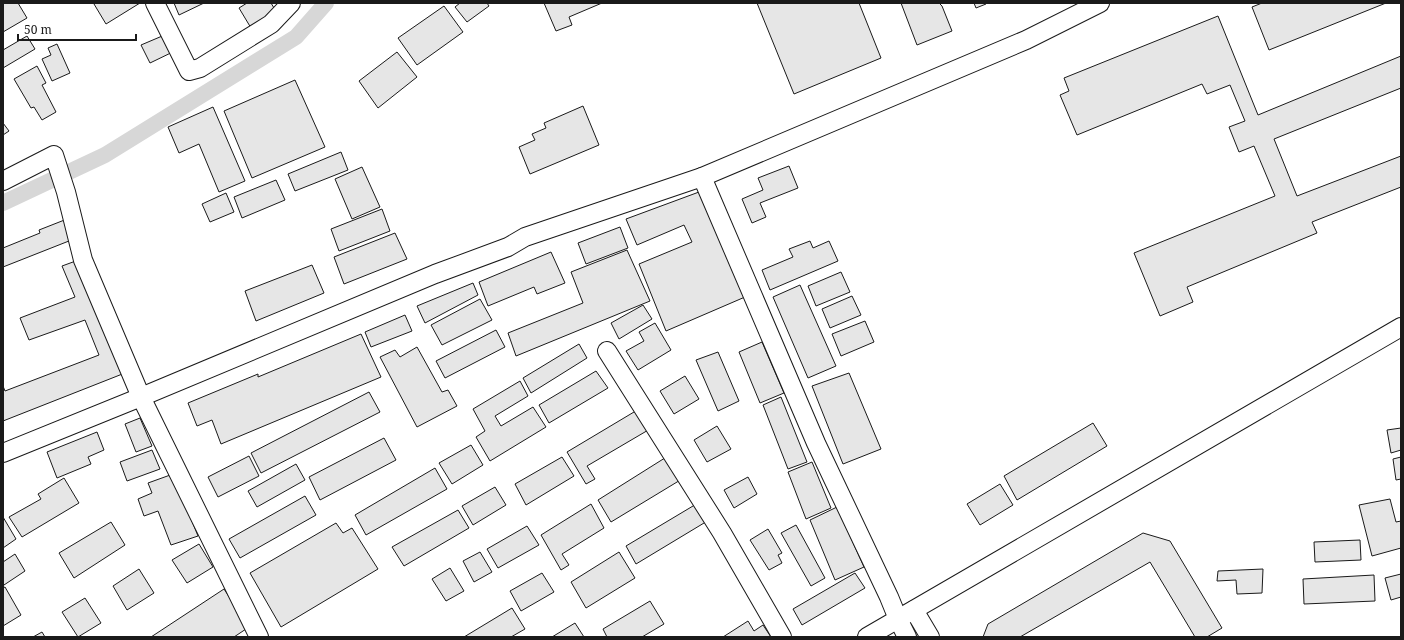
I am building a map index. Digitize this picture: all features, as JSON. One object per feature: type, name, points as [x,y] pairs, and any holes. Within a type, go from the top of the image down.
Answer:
[{"type":"street","points":[[155,3],[189,71],[200,68],[271,24],[291,3]]},
{"type":"street","points":[[3,453],[435,274],[508,247],[524,237],[702,177],[1026,40],[1100,3]]},
{"type":"street","points":[[3,181],[54,155],[66,192],[83,260],[141,397],[259,637]]},
{"type":"street","points":[[702,177],[816,443],[907,637]]},
{"type":"street","points":[[867,637],[1401,327]]},
{"type":"street","points":[[607,351],[722,533],[782,637]]},
{"type":"street","points":[[914,610],[930,637]]},
{"type":"building","points":[[3,3],[18,3],[27,18],[3,32]]},
{"type":"building","points":[[140,3],[106,24],[94,4]]},
{"type":"building","points":[[174,3],[204,3],[179,15]]},
{"type":"building","points":[[247,3],[271,3],[277,13],[251,28],[239,8]]},
{"type":"building","points":[[460,3],[487,3],[489,6],[467,22],[455,7]]},
{"type":"building","points":[[544,3],[602,3],[569,17],[572,25],[556,31]]},
{"type":"building","points":[[757,3],[859,3],[881,58],[794,94]]},
{"type":"building","points":[[901,3],[939,3],[942,6],[952,31],[917,45]]},
{"type":"building","points":[[974,3],[986,3],[986,4],[976,8]]},
{"type":"building","points":[[1262,3],[1386,3],[1269,50],[1252,7]]},
{"type":"building","points":[[444,6],[463,32],[417,65],[398,38]]},
{"type":"building","points":[[1218,16],[1258,115],[1401,56],[1401,88],[1274,139],[1297,196],[1401,156],[1401,187],[1312,222],[1317,233],[1187,287],[1193,302],[1160,316],[1134,253],[1275,196],[1254,146],[1239,152],[1229,127],[1245,121],[1230,85],[1207,94],[1202,84],[1077,135],[1060,95],[1069,91],[1064,78]]},
{"type":"building","points":[[174,31],[181,48],[150,63],[141,45]]},
{"type":"building","points":[[27,36],[35,49],[3,68],[3,50]]},
{"type":"building","points":[[57,44],[70,73],[52,81],[42,59],[51,55],[48,48]]},
{"type":"building","points":[[397,52],[417,77],[378,108],[359,81]]},
{"type":"building","points":[[37,66],[46,83],[42,85],[56,112],[42,120],[34,107],[31,108],[14,79]]},
{"type":"building","points":[[295,80],[325,147],[252,178],[224,111]]},
{"type":"building","points":[[583,106],[599,145],[530,174],[519,147],[535,140],[532,134],[546,128],[544,123]]},
{"type":"building","points":[[213,107],[245,181],[219,192],[199,144],[179,153],[168,127]]},
{"type":"building","points":[[3,123],[9,131],[3,135]]},
{"type":"building","points":[[341,152],[348,170],[295,191],[288,174]]},
{"type":"building","points":[[789,166],[798,188],[760,203],[766,217],[752,223],[742,199],[763,190],[758,178]]},
{"type":"building","points":[[362,167],[380,207],[352,219],[335,179]]},
{"type":"building","points":[[276,180],[285,200],[242,218],[234,197]]},
{"type":"building","points":[[699,192],[745,297],[666,331],[639,264],[692,242],[684,225],[637,245],[626,219]]},
{"type":"building","points":[[226,193],[234,212],[210,222],[202,204]]},
{"type":"building","points":[[382,209],[390,231],[339,251],[331,229]]},
{"type":"building","points":[[67,219],[74,239],[3,267],[3,248],[40,233],[39,230]]},
{"type":"building","points":[[620,227],[628,248],[586,264],[578,243]]},
{"type":"building","points":[[395,233],[407,259],[344,284],[334,257]]},
{"type":"building","points":[[810,241],[813,248],[829,241],[838,261],[770,290],[762,270],[793,257],[789,249]]},
{"type":"building","points":[[627,250],[650,301],[516,356],[508,333],[583,303],[571,272]]},
{"type":"building","points":[[551,252],[565,283],[537,294],[534,287],[488,306],[479,282]]},
{"type":"building","points":[[84,258],[130,371],[3,421],[3,386],[5,391],[99,355],[85,320],[29,340],[20,318],[75,297],[62,266]]},
{"type":"building","points":[[312,265],[324,293],[256,321],[245,291]]},
{"type":"building","points":[[841,272],[850,292],[816,306],[808,286]]},
{"type":"building","points":[[473,283],[478,295],[425,323],[417,306]]},
{"type":"building","points":[[800,285],[836,366],[808,378],[773,297]]},
{"type":"building","points":[[852,296],[861,315],[830,328],[822,309]]},
{"type":"building","points":[[480,299],[492,320],[442,345],[431,325]]},
{"type":"building","points":[[643,305],[652,319],[619,339],[611,323]]},
{"type":"building","points":[[405,315],[412,331],[371,347],[365,332]]},
{"type":"building","points":[[865,321],[874,342],[841,356],[832,334]]},
{"type":"building","points":[[655,323],[671,350],[638,370],[626,351],[644,341],[639,332]]},
{"type":"building","points":[[496,330],[505,347],[445,378],[436,361]]},
{"type":"building","points":[[361,334],[381,377],[221,444],[212,420],[197,426],[188,403],[258,374],[258,377]]},
{"type":"building","points":[[762,342],[784,393],[760,403],[739,352]]},
{"type":"building","points":[[579,344],[587,358],[531,393],[523,378]]},
{"type":"building","points":[[417,347],[442,392],[448,390],[457,406],[417,427],[380,357],[395,350],[400,357]]},
{"type":"building","points":[[718,352],[739,401],[718,411],[696,360]]},
{"type":"building","points":[[596,371],[608,388],[549,423],[539,405]]},
{"type":"building","points":[[849,373],[881,449],[843,464],[812,386]]},
{"type":"building","points":[[685,376],[699,399],[674,414],[660,391]]},
{"type":"building","points":[[520,381],[528,396],[495,416],[501,426],[533,407],[546,427],[490,461],[476,437],[485,431],[473,409]]},
{"type":"building","points":[[369,392],[380,412],[261,473],[251,453]]},
{"type":"building","points":[[781,397],[807,462],[788,469],[763,405]]},
{"type":"building","points":[[639,409],[650,429],[587,466],[595,479],[586,484],[567,452]]},
{"type":"building","points":[[140,418],[152,446],[136,452],[125,424]]},
{"type":"building","points":[[1093,423],[1107,446],[1017,500],[1004,476]]},
{"type":"building","points":[[717,426],[731,449],[707,462],[694,440]]},
{"type":"building","points":[[1401,428],[1401,450],[1391,453],[1387,430]]},
{"type":"building","points":[[97,432],[104,450],[88,457],[91,464],[57,478],[47,452]]},
{"type":"building","points":[[384,438],[396,460],[320,500],[309,477]]},
{"type":"building","points":[[471,445],[483,465],[452,484],[439,463]]},
{"type":"building","points":[[152,450],[160,469],[127,481],[120,462]]},
{"type":"building","points":[[249,456],[259,476],[218,497],[208,477]]},
{"type":"building","points":[[668,456],[682,479],[611,522],[598,500]]},
{"type":"building","points":[[562,457],[574,476],[526,505],[515,484]]},
{"type":"building","points":[[1401,457],[1401,479],[1396,480],[1393,459]]},
{"type":"building","points":[[812,462],[831,508],[806,519],[788,472]]},
{"type":"building","points":[[296,464],[305,480],[257,507],[248,491]]},
{"type":"building","points":[[435,468],[447,489],[366,535],[355,515]]},
{"type":"building","points":[[173,474],[198,536],[171,545],[158,511],[144,516],[138,499],[152,493],[148,483]]},
{"type":"building","points":[[748,477],[757,494],[734,508],[724,490]]},
{"type":"building","points":[[64,478],[79,503],[22,537],[9,517],[41,499],[38,494]]},
{"type":"building","points":[[1000,484],[1013,505],[980,525],[967,504]]},
{"type":"building","points":[[495,487],[506,505],[473,525],[462,506]]},
{"type":"building","points":[[305,496],[316,515],[240,558],[229,539]]},
{"type":"building","points":[[1390,499],[1396,522],[1401,521],[1401,548],[1372,556],[1359,505]]},
{"type":"building","points":[[698,503],[709,520],[636,564],[626,546]]},
{"type":"building","points":[[591,504],[604,528],[562,554],[569,565],[561,570],[541,535]]},
{"type":"building","points":[[837,507],[864,567],[835,580],[810,520]]},
{"type":"building","points":[[458,510],[469,528],[404,566],[392,547]]},
{"type":"building","points":[[3,517],[16,539],[3,548]]},
{"type":"building","points":[[111,522],[125,545],[74,578],[59,553]]},
{"type":"building","points":[[336,523],[343,533],[352,528],[378,569],[281,627],[250,573]]},
{"type":"building","points":[[796,525],[825,578],[811,586],[781,533]]},
{"type":"building","points":[[527,526],[539,545],[498,568],[487,549]]},
{"type":"building","points":[[768,529],[782,553],[778,555],[782,563],[769,570],[750,540]]},
{"type":"building","points":[[1143,533],[1170,541],[1222,628],[1207,637],[1195,637],[1150,562],[1020,637],[983,637],[988,624]]},
{"type":"building","points":[[1360,540],[1361,560],[1315,562],[1314,542]]},
{"type":"building","points":[[199,544],[213,567],[187,583],[172,560]]},
{"type":"building","points":[[480,552],[492,572],[474,582],[463,561]]},
{"type":"building","points":[[619,552],[635,578],[586,608],[571,582]]},
{"type":"building","points":[[15,554],[25,571],[4,585],[3,562]]},
{"type":"building","points":[[450,568],[464,591],[446,601],[432,579]]},
{"type":"building","points":[[139,569],[154,593],[127,610],[113,586]]},
{"type":"building","points":[[1263,569],[1262,593],[1237,594],[1236,580],[1217,581],[1218,571]]},
{"type":"building","points":[[542,573],[554,592],[521,611],[510,591]]},
{"type":"building","points":[[855,573],[865,588],[802,625],[793,609]]},
{"type":"building","points":[[1401,574],[1401,597],[1391,600],[1385,578]]},
{"type":"building","points":[[1374,575],[1375,601],[1304,604],[1303,579]]},
{"type":"building","points":[[5,587],[21,615],[3,626],[3,588]]},
{"type":"building","points":[[224,589],[249,627],[234,637],[151,637]]},
{"type":"building","points":[[85,598],[101,623],[78,637],[62,612]]},
{"type":"building","points":[[650,601],[664,624],[642,637],[607,637],[603,629]]},
{"type":"building","points":[[512,608],[525,629],[511,637],[464,637]]},
{"type":"building","points":[[748,621],[754,631],[763,625],[771,637],[723,637]]},
{"type":"building","points":[[575,623],[584,637],[552,637]]},
{"type":"building","points":[[42,632],[45,637],[33,637]]},
{"type":"waterway","points":[[3,203],[105,155],[296,37],[326,3]]}]
